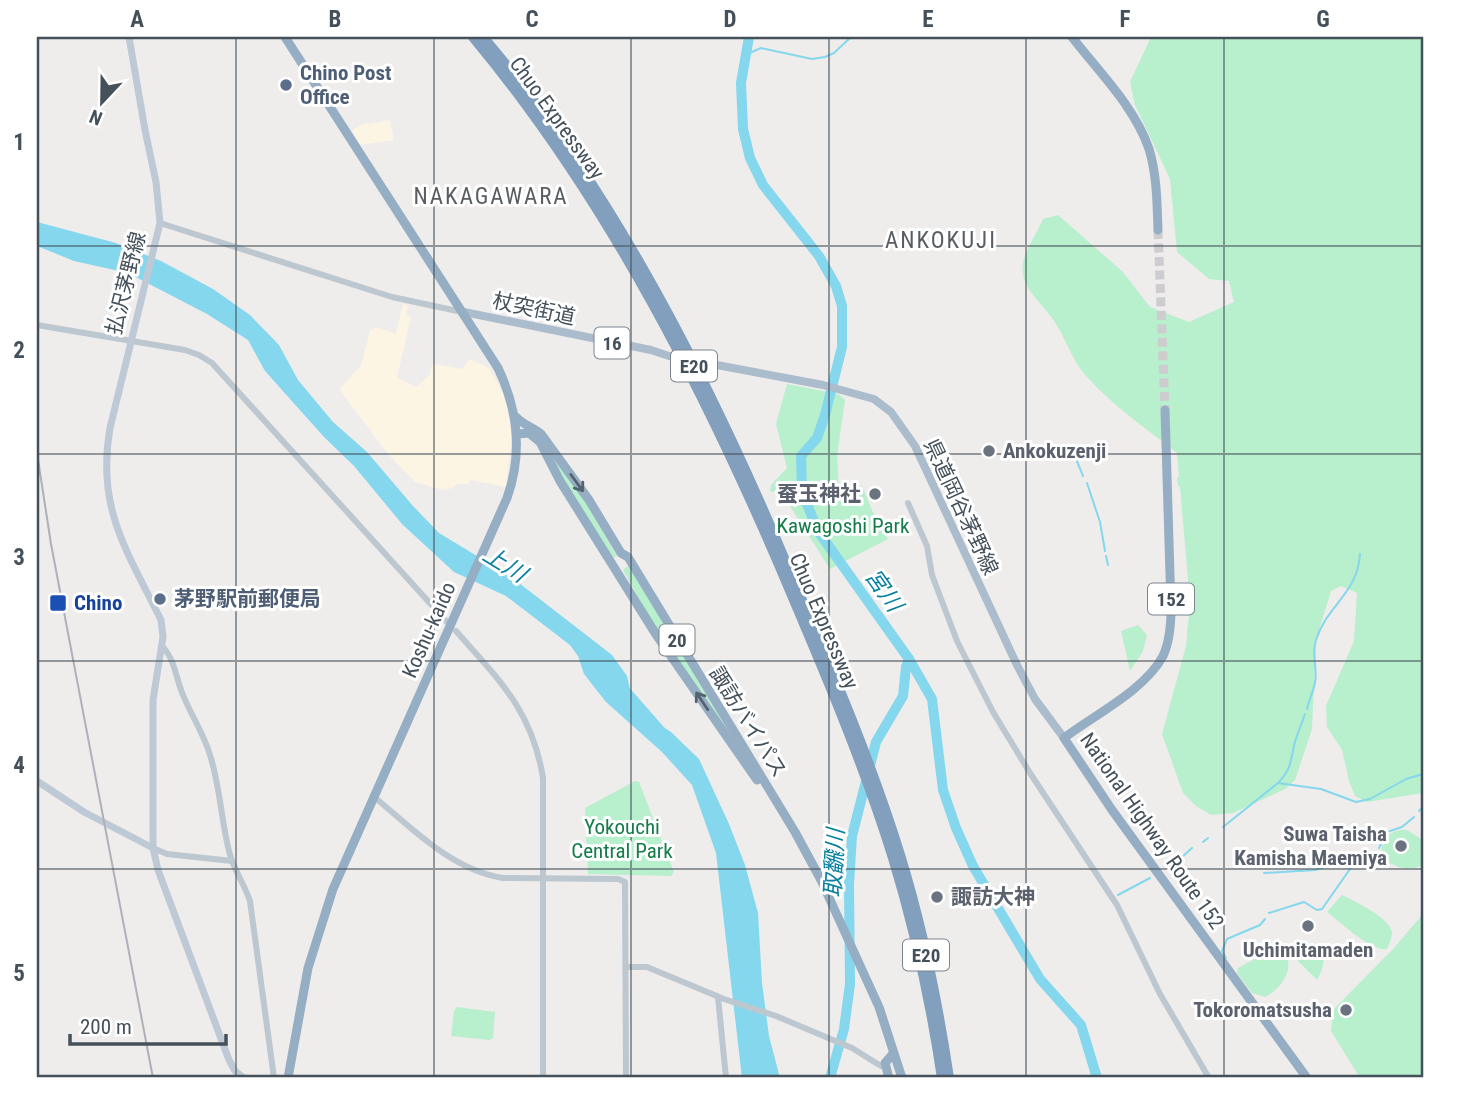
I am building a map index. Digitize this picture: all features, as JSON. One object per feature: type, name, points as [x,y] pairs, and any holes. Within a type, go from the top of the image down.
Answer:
[{"type":"highway","name":"Koshu-kaido","points":[[285,37],[498,368],[511,398],[517,434],[512,485],[373,796],[319,928],[295,1027],[288,1078]]},
{"type":"highway","name":"Chuo Expressway","points":[[473,37],[536,116],[622,243]]},
{"type":"highway","name":"Chuo Expressway","points":[[483,37],[558,136],[622,243],[753,495],[841,705],[890,838],[926,954],[950,1078]]},
{"type":"highway","points":[[1072,37],[1133,117],[1143,136],[1154,170],[1158,230]]},
{"type":"highway","name":"National Highway Route 152","points":[[1166,410],[1171,608],[1171,630],[1167,644],[1159,662],[1147,678],[1064,738],[1112,810],[1307,1078]]},
{"type":"highway","name":"諏訪バイパス","points":[[515,416],[521,423],[533,427],[541,434],[589,500],[621,553],[628,557],[795,832],[877,1008],[891,1029],[902,1078]]},
{"type":"highway","name":"諏訪バイパス","points":[[517,434],[529,433],[540,442],[560,481],[657,636],[776,806],[820,881]]},
{"type":"highway","name":"Chuo Expressway","points":[[890,838],[919,956],[942,1078]]},
{"type":"highway","name":"諏訪バイパス","points":[[877,1008],[902,1078]]},
{"type":"highway","name":"20","points":[[889,1078],[885,1063],[892,1055]]},
{"type":"main road","name":"払沢茅野線","points":[[129,37],[156,182],[160,223],[105,454],[108,501],[119,534],[161,620],[162,646]]},
{"type":"main road","name":"杖突街道","points":[[464,312],[761,373]]},
{"type":"main road","name":"県道岡谷茅野線","points":[[761,373],[862,395],[878,401],[891,412],[915,446],[1035,699],[1064,738]]},
{"type":"main road","points":[[162,646],[153,700],[153,848],[158,870],[229,1060],[235,1071],[244,1078]]},
{"type":"main road","points":[[37,781],[84,812],[153,848]]},
{"type":"street","points":[[160,223],[391,297],[464,312]]},
{"type":"street","points":[[37,325],[185,350],[212,363],[447,622]]},
{"type":"street","points":[[908,503],[927,546],[934,581],[957,641],[987,700],[1030,773],[1117,905],[1160,994],[1209,1078]]},
{"type":"street","points":[[456,631],[517,703],[539,752],[543,778],[543,1078]]},
{"type":"street","points":[[162,646],[170,657],[209,753],[232,861],[236,875],[247,891],[274,1078]]},
{"type":"street","points":[[373,796],[440,851],[474,871],[503,878],[618,879],[625,882],[626,1078]]},
{"type":"street","points":[[153,848],[167,854],[232,861]]},
{"type":"street","points":[[626,967],[647,967],[721,998],[776,1016],[852,1048],[881,1066]]},
{"type":"street","points":[[721,998],[726,1078]]},
{"type":"shaded area","points":[[390,120],[394,140],[360,145],[353,133],[360,125]]},
{"type":"shaded area","points":[[403,304],[408,305],[406,316],[411,317],[397,378],[416,387],[429,376],[433,364],[463,369],[469,359],[489,368],[503,392],[510,415],[512,438],[506,487],[470,480],[468,484],[457,484],[453,488],[443,490],[415,482],[388,454],[339,389],[361,366],[370,331],[376,327],[396,334]]},
{"type":"green space","points":[[1151,37],[1423,37],[1423,793],[1367,802],[1355,796],[1342,750],[1327,727],[1326,706],[1354,641],[1357,593],[1341,586],[1331,591],[1316,640],[1312,729],[1295,780],[1285,789],[1233,813],[1211,815],[1196,806],[1183,793],[1162,734],[1186,646],[1190,602],[1177,453],[1119,408],[1087,377],[1057,325],[1027,286],[1023,271],[1026,253],[1043,219],[1058,215],[1123,272],[1150,307],[1189,322],[1234,302],[1229,281],[1209,279],[1177,252],[1170,179],[1135,105],[1130,82]]},
{"type":"green space","name":"Kawagoshi Park","points":[[787,384],[838,394],[845,400],[837,456],[839,490],[862,486],[877,522],[888,539],[830,569],[783,495],[770,491],[771,485],[787,468],[776,424]]},
{"type":"green space","points":[[542,438],[584,500],[617,556],[610,560],[563,481]]},
{"type":"green space","points":[[629,565],[749,761],[660,636],[623,570]]},
{"type":"green space","points":[[1138,625],[1147,635],[1143,651],[1130,671],[1121,631]]},
{"type":"green space","name":"Yokouchi Central Park","points":[[635,781],[639,782],[674,872],[671,876],[588,874],[585,808]]},
{"type":"green space","points":[[1400,830],[1407,830],[1423,840],[1423,865],[1400,867],[1389,863],[1381,854],[1386,838]]},
{"type":"green space","points":[[1342,895],[1371,911],[1390,927],[1392,933],[1387,949],[1373,946],[1327,912]]},
{"type":"green space","points":[[1423,914],[1423,1078],[1360,1078],[1331,1031],[1333,1010]]},
{"type":"green space","points":[[1310,944],[1319,944],[1323,958],[1323,967],[1317,980],[1296,959]]},
{"type":"green space","points":[[1279,946],[1288,960],[1287,974],[1283,981],[1265,997],[1252,993],[1237,973],[1238,968]]},
{"type":"green space","points":[[457,1007],[495,1012],[493,1038],[489,1040],[451,1036],[454,1011]]},
{"type":"water","points":[[37,222],[116,243],[161,261],[213,289],[250,315],[279,345],[298,380],[333,422],[367,452],[439,533],[510,576],[612,655],[627,676],[634,707],[671,732],[699,759],[729,824],[745,865],[758,913],[762,983],[769,1036],[780,1078],[742,1078],[716,853],[692,785],[662,752],[606,702],[584,674],[578,656],[570,645],[506,596],[454,572],[402,524],[354,466],[265,371],[248,340],[207,314],[128,273],[74,261],[37,246]]},
{"type":"waterway","name":"宮川","points":[[749,37],[741,83],[743,129],[750,158],[763,185],[819,256],[836,286],[842,306],[842,347],[817,438],[801,456],[802,492],[818,531],[909,659],[932,699],[943,790],[956,828],[973,866],[1040,979],[1081,1025],[1097,1078]]},
{"type":"waterway","points":[[745,55],[761,48],[812,59],[825,57],[834,53],[851,37]]},
{"type":"waterway","points":[[1074,454],[1083,476]]},
{"type":"waterway","points":[[1087,483],[1100,522],[1105,551]]},
{"type":"waterway","points":[[1307,709],[1315,683],[1316,640],[1327,617],[1354,579],[1360,554]]},
{"type":"waterway","points":[[1106,556],[1108,565]]},
{"type":"waterway","name":"取飜川","points":[[830,1078],[844,1029],[850,984],[849,884],[852,836],[876,742],[903,696],[909,659]]},
{"type":"waterway","name":"上川","points":[[623,688],[659,729]]},
{"type":"waterway","points":[[1278,783],[1289,768],[1305,714]]},
{"type":"waterway","points":[[1223,827],[1278,783],[1321,789],[1356,802],[1370,799],[1406,779],[1423,774]]},
{"type":"waterway","points":[[1419,811],[1423,807]]},
{"type":"waterway","points":[[1379,848],[1387,832],[1402,827],[1414,817]]},
{"type":"waterway","points":[[1203,842],[1208,838]]},
{"type":"waterway","points":[[1169,869],[1192,848]]},
{"type":"waterway","points":[[1362,857],[1367,855]]},
{"type":"waterway","points":[[1269,913],[1304,902],[1317,910],[1322,909],[1357,859]]},
{"type":"waterway","points":[[1264,873],[1315,870],[1356,860]]},
{"type":"waterway","points":[[1118,895],[1150,878]]},
{"type":"waterway","points":[[1226,958],[1222,951],[1227,939],[1260,925],[1265,919]]},
{"type":"tunnel","points":[[1158,230],[1165,410]]},
{"type":"railway","points":[[37,453],[51,544],[153,1078]]},
{"type":"place","name":"Chino Post Office","points":[[286,85]]},
{"type":"place","name":"Ankokuzenji","points":[[989,451]]},
{"type":"place","name":"蚕玉神社","points":[[875,494]]},
{"type":"place","name":"茅野駅前郵便局","points":[[160,599]]},
{"type":"place","name":"Chino","points":[[58,603]]},
{"type":"place","name":"Suwa Taisha Kamisha Maemiya","points":[[1401,846]]},
{"type":"place","name":"諏訪大神","points":[[937,897]]},
{"type":"place","name":"Uchimitamaden","points":[[1308,926]]},
{"type":"place","name":"Tokoromatsusha","points":[[1346,1010]]},
{"type":"district","name":"NAKAGAWARA","points":[[491,196]]},
{"type":"district","name":"ANKOKUJI","points":[[941,240]]}]
